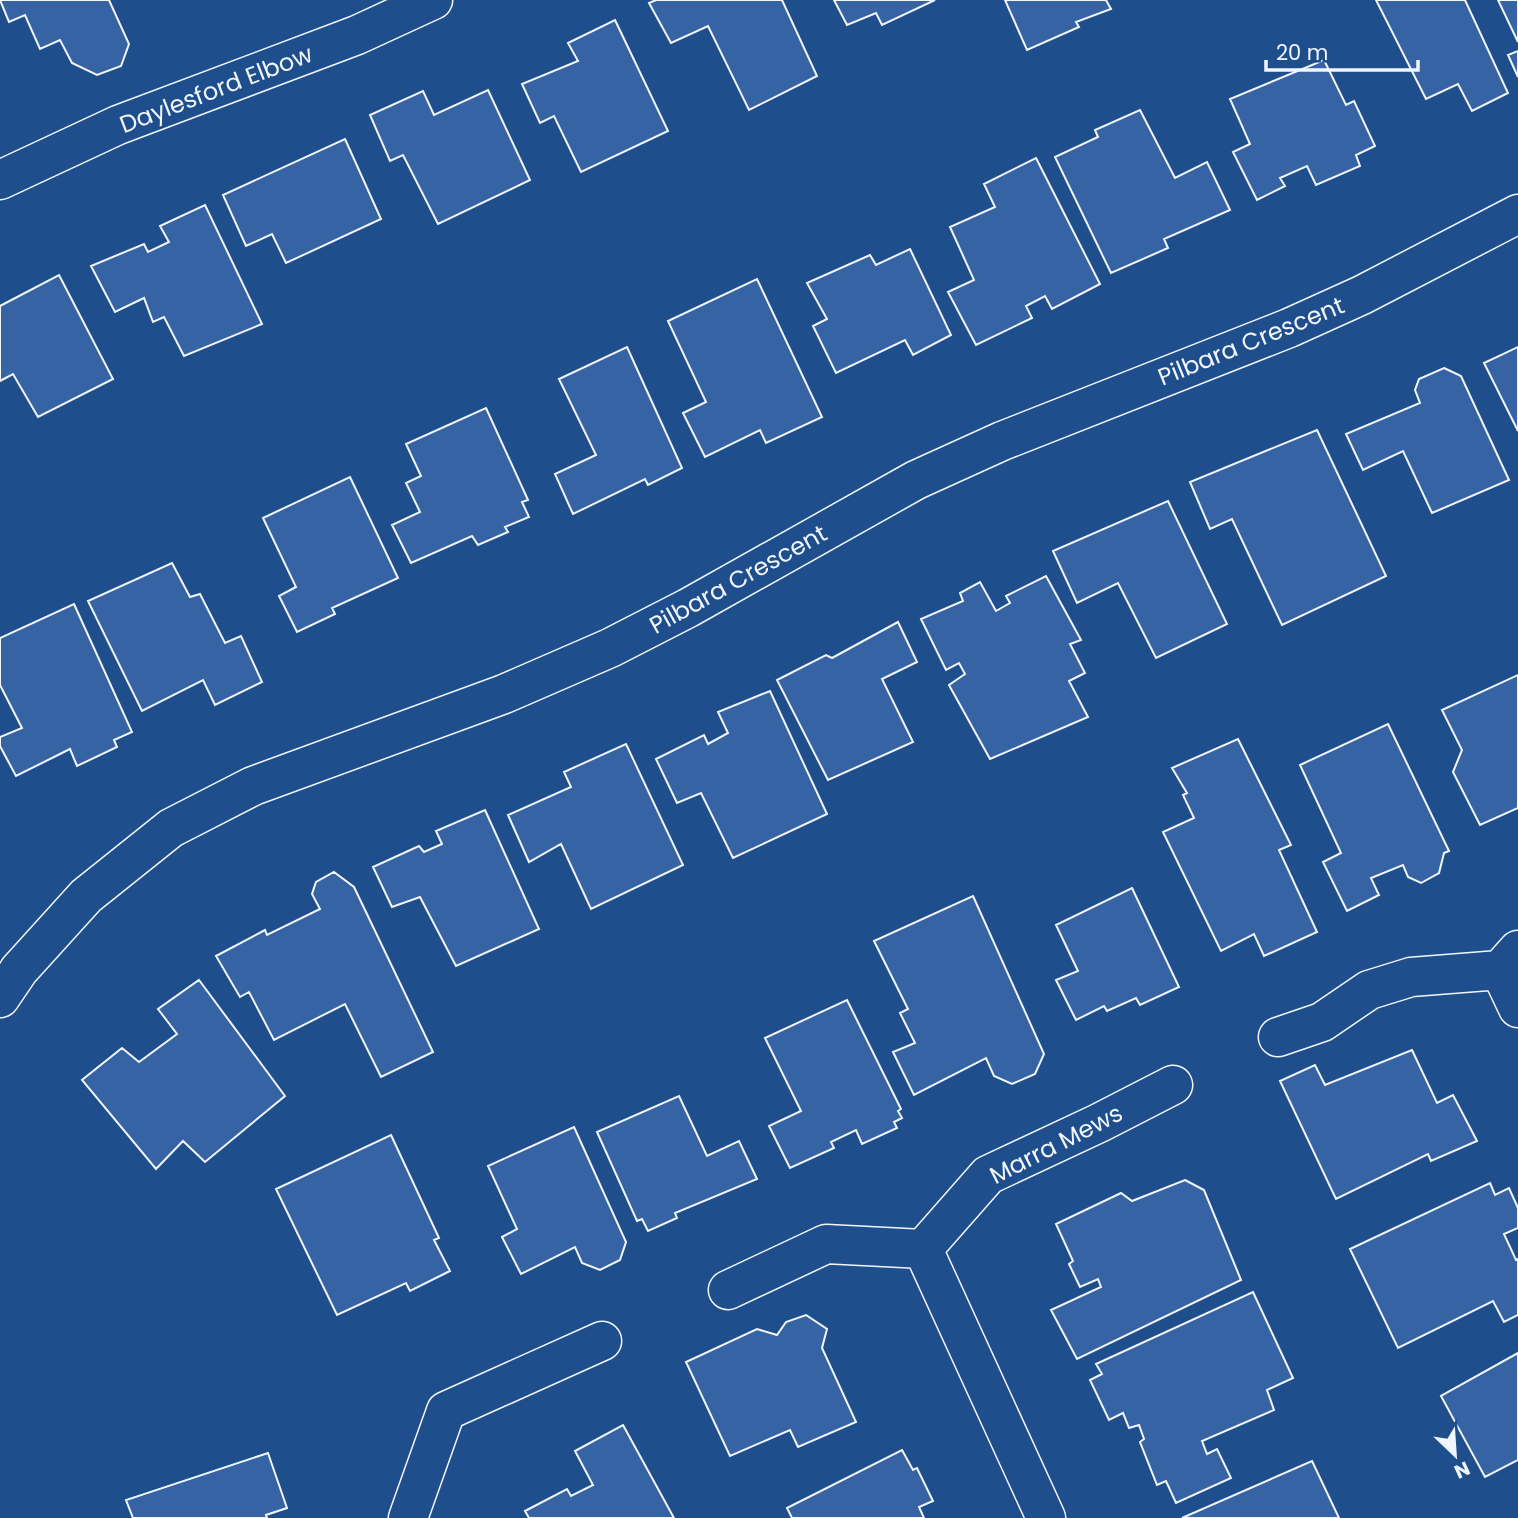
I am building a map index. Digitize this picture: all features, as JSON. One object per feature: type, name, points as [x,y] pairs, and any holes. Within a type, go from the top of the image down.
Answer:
[{"type":"street","name":"Daylesford Elbow","points":[[0,180],[118,125],[357,35],[433,0]]},
{"type":"street","name":"Pilbara Crescent","points":[[0,999],[19,970],[86,896],[171,828],[253,786],[504,694],[610,648],[688,608],[916,480],[1002,441],[1289,328],[1362,295],[1518,214]]},
{"type":"street","points":[[1278,1037],[1322,1021],[1369,990],[1411,977],[1509,960],[1518,1008]]},
{"type":"street","name":"Marra Mews","points":[[923,1250],[988,1174],[1099,1123],[1173,1085]]},
{"type":"street","points":[[728,1290],[825,1244],[923,1250],[1046,1518]]},
{"type":"street","points":[[408,1518],[446,1410],[602,1340]]},
{"type":"building","points":[[0,0],[109,0],[129,44],[121,66],[97,75],[72,63],[60,40],[40,49],[25,15],[9,22]]},
{"type":"building","points":[[656,0],[782,0],[817,76],[749,110],[708,26],[671,43],[649,3]]},
{"type":"building","points":[[834,0],[935,0],[882,25],[876,13],[847,25]]},
{"type":"building","points":[[1005,0],[1106,0],[1111,9],[1076,22],[1079,27],[1027,50]]},
{"type":"building","points":[[1376,0],[1465,0],[1508,93],[1472,111],[1458,84],[1426,99]]},
{"type":"building","points":[[1498,0],[1518,0],[1518,42]]},
{"type":"building","points":[[615,20],[668,131],[581,172],[554,116],[540,123],[522,84],[578,61],[568,43]]},
{"type":"building","points":[[1518,51],[1518,77],[1508,55]]},
{"type":"building","points":[[1324,60],[1346,105],[1354,101],[1375,146],[1356,155],[1360,166],[1316,185],[1307,166],[1280,178],[1285,186],[1257,200],[1233,152],[1250,144],[1230,99]]},
{"type":"building","points":[[488,90],[530,180],[438,224],[403,155],[390,161],[370,115],[423,91],[434,115]]},
{"type":"building","points":[[1140,110],[1175,178],[1207,162],[1230,210],[1164,239],[1168,248],[1111,273],[1055,157],[1098,137],[1095,130]]},
{"type":"building","points":[[345,139],[381,219],[286,263],[272,234],[246,246],[223,195]]},
{"type":"building","points":[[1036,158],[1100,284],[1052,309],[1045,296],[1026,306],[1032,318],[976,345],[948,292],[974,280],[950,227],[995,207],[984,184]]},
{"type":"building","points":[[205,205],[262,324],[184,356],[164,317],[153,322],[144,298],[115,312],[91,266],[144,244],[148,252],[169,242],[160,226]]},
{"type":"building","points":[[910,249],[951,335],[913,355],[905,340],[836,373],[813,326],[827,319],[807,283],[870,255],[876,265]]},
{"type":"building","points":[[59,275],[113,379],[38,417],[13,374],[0,381],[0,306]]},
{"type":"building","points":[[757,279],[822,417],[766,443],[760,430],[705,457],[683,413],[706,402],[668,321]]},
{"type":"building","points":[[627,347],[682,468],[648,485],[645,479],[573,514],[555,474],[596,455],[559,379]]},
{"type":"building","points":[[1518,347],[1518,431],[1484,363]]},
{"type":"building","points":[[1444,368],[1461,376],[1509,480],[1432,513],[1403,451],[1363,470],[1346,434],[1420,403],[1415,390],[1419,379]]},
{"type":"building","points":[[486,408],[528,500],[522,502],[529,517],[505,527],[508,532],[478,545],[472,536],[411,563],[392,525],[420,512],[406,483],[421,476],[406,444]]},
{"type":"building","points":[[1317,430],[1386,576],[1282,625],[1232,519],[1210,529],[1190,482]]},
{"type":"building","points":[[350,477],[398,578],[332,608],[335,614],[297,632],[279,596],[296,587],[263,518]]},
{"type":"building","points":[[1168,501],[1227,624],[1156,658],[1118,583],[1077,603],[1053,551]]},
{"type":"building","points":[[172,563],[190,597],[200,594],[225,643],[241,636],[262,682],[215,705],[203,680],[142,711],[88,601]]},
{"type":"building","points":[[1046,576],[1081,640],[1070,644],[1085,673],[1069,681],[1088,717],[990,759],[949,685],[965,674],[959,663],[946,670],[921,619],[963,601],[960,593],[980,582],[996,611],[1010,603],[1006,596]]},
{"type":"building","points":[[74,604],[132,732],[114,740],[117,747],[77,766],[70,749],[16,776],[0,746],[0,737],[22,728],[0,685],[0,638]]},
{"type":"building","points":[[898,622],[917,662],[882,679],[913,742],[828,780],[777,680],[826,655],[832,658]]},
{"type":"building","points":[[1518,675],[1518,808],[1480,825],[1453,772],[1462,750],[1442,710]]},
{"type":"building","points":[[770,691],[827,814],[733,858],[701,793],[677,803],[656,759],[704,735],[708,744],[728,733],[718,712]]},
{"type":"building","points":[[1388,724],[1449,851],[1444,853],[1439,873],[1421,883],[1408,877],[1403,865],[1371,878],[1379,895],[1347,911],[1323,862],[1341,853],[1300,765]]},
{"type":"building","points":[[1238,739],[1291,845],[1279,850],[1317,932],[1264,956],[1254,934],[1221,951],[1163,832],[1194,818],[1183,795],[1187,793],[1172,768]]},
{"type":"building","points":[[626,744],[683,865],[591,909],[561,844],[529,862],[508,815],[571,787],[564,772]]},
{"type":"building","points":[[485,810],[539,929],[456,966],[420,897],[392,907],[373,867],[419,846],[424,852],[442,844],[436,831]]},
{"type":"building","points":[[334,872],[354,887],[433,1052],[381,1077],[345,1004],[274,1040],[249,992],[240,997],[216,956],[265,930],[267,935],[320,909],[312,894],[316,882]]},
{"type":"building","points":[[1132,888],[1179,987],[1140,1005],[1136,998],[1107,1011],[1104,1006],[1076,1020],[1056,980],[1078,971],[1056,925]]},
{"type":"building","points":[[973,896],[1044,1054],[1035,1074],[1012,1084],[994,1076],[986,1058],[914,1095],[893,1052],[915,1043],[900,1013],[908,1009],[874,941]]},
{"type":"building","points":[[199,980],[285,1096],[205,1162],[183,1141],[156,1169],[82,1080],[122,1048],[139,1062],[177,1034],[158,1009]]},
{"type":"building","points":[[847,1000],[901,1109],[898,1111],[902,1118],[894,1122],[897,1128],[862,1144],[856,1130],[831,1142],[834,1148],[790,1168],[769,1126],[801,1111],[765,1038]]},
{"type":"building","points":[[1412,1050],[1437,1103],[1453,1095],[1477,1141],[1431,1161],[1428,1154],[1336,1199],[1280,1081],[1315,1065],[1325,1085]]},
{"type":"building","points":[[679,1096],[707,1156],[739,1141],[757,1179],[675,1213],[677,1218],[648,1231],[642,1219],[637,1221],[597,1132]]},
{"type":"building","points":[[574,1127],[626,1242],[620,1260],[600,1270],[582,1263],[575,1247],[521,1274],[502,1237],[517,1229],[488,1166]]},
{"type":"building","points":[[391,1135],[439,1238],[434,1240],[450,1271],[410,1291],[406,1283],[337,1315],[276,1189]]},
{"type":"building","points":[[1185,1180],[1204,1190],[1241,1280],[1077,1359],[1051,1310],[1101,1287],[1098,1279],[1080,1287],[1069,1264],[1073,1261],[1056,1224],[1121,1193],[1132,1201]]},
{"type":"building","points":[[1490,1183],[1495,1195],[1509,1188],[1518,1208],[1518,1228],[1504,1234],[1516,1260],[1518,1259],[1518,1315],[1504,1322],[1493,1301],[1398,1348],[1350,1249]]},
{"type":"building","points":[[1253,1292],[1293,1378],[1267,1390],[1274,1410],[1202,1441],[1207,1454],[1217,1449],[1231,1478],[1176,1503],[1166,1481],[1157,1485],[1140,1442],[1144,1439],[1139,1425],[1129,1428],[1123,1413],[1109,1420],[1090,1380],[1102,1374],[1096,1364]]},
{"type":"building","points":[[806,1315],[827,1329],[822,1348],[856,1422],[798,1447],[790,1430],[730,1456],[686,1362],[757,1329],[777,1335],[786,1322]]},
{"type":"building","points":[[1518,1353],[1518,1460],[1485,1477],[1441,1396]]},
{"type":"building","points":[[623,1425],[674,1518],[529,1518],[525,1511],[567,1489],[571,1496],[593,1485],[575,1451]]},
{"type":"building","points":[[902,1450],[913,1470],[917,1468],[933,1501],[919,1507],[924,1518],[792,1518],[787,1508]]},
{"type":"building","points":[[268,1453],[287,1508],[266,1515],[267,1518],[133,1518],[126,1500]]},
{"type":"building","points":[[1312,1461],[1339,1518],[1182,1518]]}]
